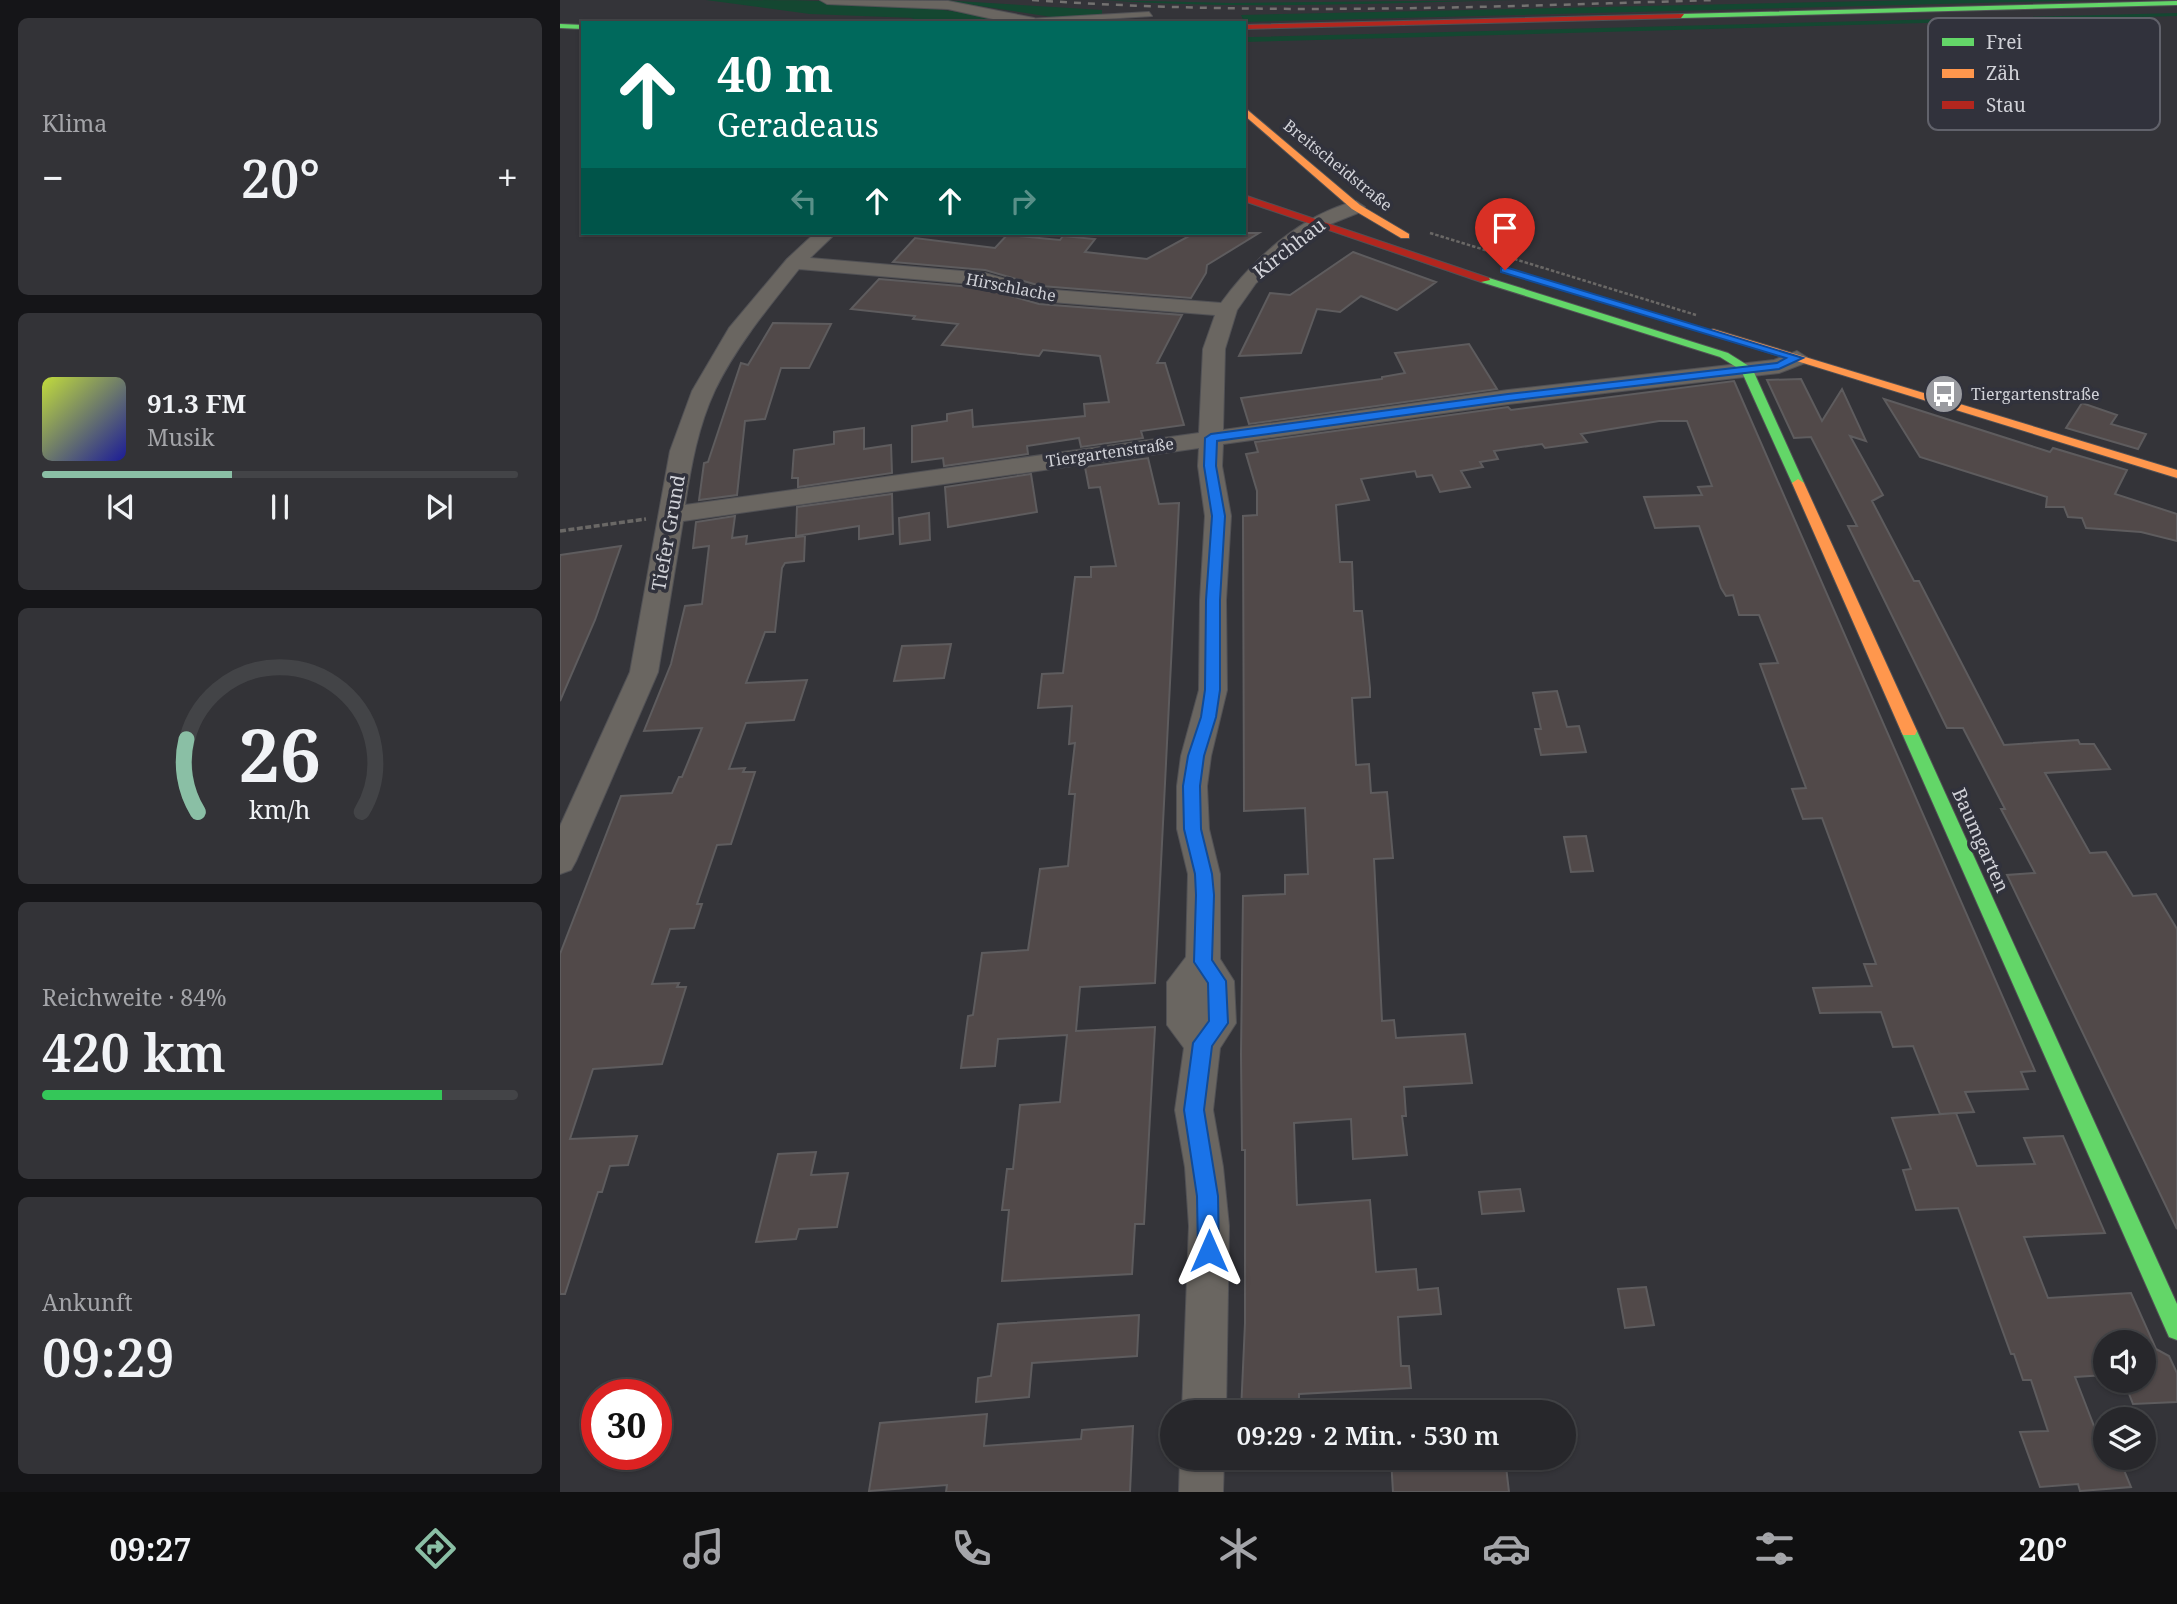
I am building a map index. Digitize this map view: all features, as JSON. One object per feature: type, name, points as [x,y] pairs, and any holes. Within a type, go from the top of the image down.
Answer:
[{"type":"street","points":[[827,0],[910,1],[971,8],[1027,21]]},
{"type":"street","points":[[1246,27],[2177,3]]},
{"type":"street","points":[[560,26],[581,27]]},
{"type":"street","name":"Breitscheidstraße","points":[[1246,112],[1356,207],[1416,242],[1570,289]]},
{"type":"street","points":[[1246,199],[1407,256],[1724,355],[1746,368]]},
{"type":"street","name":"Kirchhau","points":[[1204,1400],[1209,1226],[1204,1167],[1194,1110],[1203,1043],[1185,1025],[1185,982],[1203,962],[1204,874],[1193,829],[1192,786],[1196,756],[1213,690],[1213,600],[1218,516],[1210,466],[1214,349],[1227,310],[1249,279],[1316,223],[1337,212],[1356,207]]},
{"type":"street","name":"Tiefer Grund","points":[[560,861],[644,672],[682,452],[703,391],[737,333],[794,263],[824,235]]},
{"type":"street","name":"Hirschlache","points":[[794,263],[985,279],[1038,295],[1227,310]]},
{"type":"street","points":[[1700,322],[1797,358],[2177,474]]},
{"type":"street","name":"Tiergartenstraße","points":[[672,515],[1211,438],[1746,368],[1779,366],[1797,358]]},
{"type":"street","name":"Baumgarten","points":[[1746,368],[2177,1329]]},
{"type":"street","points":[[1201,1492],[1202,1470]]},
{"type":"lane","points":[[1046,21],[1149,14]]},
{"type":"path","points":[[1428,232],[1448,241],[1700,322]]},
{"type":"path","points":[[560,531],[672,515]]},
{"type":"green space","points":[[706,0],[863,3],[939,10],[1008,21],[904,21],[914,18],[810,14]]},
{"type":"green space","points":[[940,0],[1102,10],[1102,15],[1052,17]]},
{"type":"green space","points":[[1103,0],[1232,3],[1518,0],[1207,5]]},
{"type":"green space","points":[[1919,0],[2095,0],[1246,22],[1241,15]]},
{"type":"green space","points":[[2177,13],[2177,16],[2105,18],[1983,18]]},
{"type":"green space","points":[[1928,19],[1928,23],[1246,42],[1246,37]]},
{"type":"building","points":[[1259,233],[1207,265],[1206,273],[1191,298],[1041,286],[985,270],[893,262],[915,238],[995,248],[1007,235],[1060,240],[1063,236],[1095,239],[1085,252],[1147,259],[1191,235]]},
{"type":"building","points":[[1353,252],[1436,282],[1397,310],[1361,296],[1340,312],[1317,309],[1301,353],[1239,356],[1270,293],[1290,295]]},
{"type":"building","points":[[879,279],[983,288],[1039,304],[1182,315],[1157,363],[1165,363],[1184,425],[1141,431],[1143,438],[1081,447],[1079,438],[1027,446],[1028,454],[944,466],[943,458],[912,462],[912,426],[947,421],[947,414],[972,410],[973,427],[1085,416],[1084,404],[1109,402],[1100,356],[1043,350],[1039,356],[942,345],[958,324],[851,309]]},
{"type":"building","points":[[773,323],[831,324],[809,368],[781,368],[765,419],[745,421],[737,495],[699,500],[704,463],[708,462],[741,363],[748,365]]},
{"type":"building","points":[[1469,344],[1497,389],[1249,424],[1241,398],[1382,379],[1405,373],[1395,353]]},
{"type":"building","points":[[1801,379],[1822,421],[1842,389],[1866,441],[1850,436],[1883,495],[1872,501],[1914,581],[1919,581],[2004,745],[2078,740],[2080,744],[2094,744],[2110,769],[2045,773],[2090,853],[2106,852],[2133,896],[2156,894],[2177,929],[2177,1229],[2007,875],[2035,873],[2001,809],[2005,809],[1963,728],[1947,728],[1848,526],[1857,526],[1811,437],[1794,438],[1767,380]]},
{"type":"building","points":[[1734,381],[2035,1071],[2021,1072],[2028,1089],[1965,1092],[1974,1112],[1940,1114],[1913,1046],[1893,1047],[1881,1012],[1820,1013],[1813,988],[1872,986],[1864,964],[1876,964],[1822,818],[1803,819],[1792,789],[1806,788],[1760,664],[1778,663],[1759,615],[1739,615],[1733,595],[1726,596],[1699,526],[1655,528],[1644,497],[1702,495],[1698,487],[1712,486],[1687,421],[1659,421],[1581,434],[1587,442],[1545,448],[1542,444],[1494,451],[1498,459],[1480,462],[1483,467],[1461,471],[1470,487],[1440,492],[1432,475],[1417,477],[1415,471],[1361,479],[1369,500],[1336,505],[1340,562],[1352,562],[1354,611],[1362,611],[1370,688],[1370,697],[1352,698],[1356,765],[1369,764],[1371,793],[1387,792],[1393,858],[1374,859],[1382,1021],[1394,1020],[1396,1038],[1465,1034],[1472,1083],[1404,1087],[1406,1116],[1402,1116],[1407,1155],[1353,1159],[1351,1119],[1294,1123],[1297,1205],[1370,1200],[1376,1272],[1416,1269],[1418,1290],[1438,1288],[1441,1314],[1398,1317],[1401,1366],[1409,1366],[1411,1388],[1299,1394],[1299,1400],[1242,1400],[1245,1323],[1245,1150],[1242,1150],[1241,1054],[1243,896],[1285,894],[1285,875],[1308,874],[1305,808],[1244,811],[1243,516],[1257,515],[1257,491],[1246,454],[1258,452],[1255,442],[1508,407],[1511,410]]},
{"type":"building","points":[[1884,399],[2050,452],[2053,448],[2127,470],[2115,494],[2177,514],[2177,541],[2141,532],[2086,528],[2082,518],[2068,517],[2064,507],[2046,507],[2047,497],[1920,457]]},
{"type":"building","points":[[2082,403],[2117,415],[2111,424],[2146,434],[2138,449],[2066,428]]},
{"type":"building","points":[[864,428],[864,449],[891,445],[892,473],[798,487],[798,478],[792,478],[794,450],[834,444],[834,432]]},
{"type":"building","points":[[1148,458],[1159,504],[1179,503],[1155,983],[1080,987],[1076,1031],[1155,1027],[1144,1224],[1135,1224],[1132,1274],[1002,1281],[1009,1210],[1002,1210],[1007,1169],[1013,1169],[1020,1105],[1060,1102],[1067,1035],[998,1039],[995,1066],[961,1068],[968,1016],[973,1015],[982,953],[1028,950],[1040,869],[1068,866],[1075,794],[1069,794],[1075,743],[1069,744],[1072,706],[1038,708],[1042,674],[1063,673],[1075,577],[1091,577],[1091,567],[1116,566],[1100,487],[1089,488],[1085,467]]},
{"type":"building","points":[[1031,474],[1037,512],[948,527],[945,487]]},
{"type":"building","points":[[892,494],[893,534],[859,539],[859,526],[796,536],[797,507]]},
{"type":"building","points":[[929,513],[930,540],[900,544],[899,518]]},
{"type":"building","points":[[735,516],[732,538],[747,536],[746,544],[805,536],[804,561],[785,563],[782,568],[775,632],[765,632],[746,683],[807,680],[794,720],[746,723],[729,769],[745,768],[743,772],[755,772],[731,844],[717,845],[697,904],[702,904],[694,928],[670,929],[652,984],[679,983],[677,987],[686,987],[662,1064],[593,1069],[570,1139],[637,1136],[628,1165],[610,1166],[602,1192],[598,1192],[565,1294],[560,1294],[560,954],[621,796],[672,793],[679,777],[682,777],[702,728],[644,731],[671,664],[685,606],[702,604],[709,546],[693,548],[696,522]]},
{"type":"building","points":[[621,546],[595,620],[560,701],[560,555]]},
{"type":"building","points":[[951,644],[944,678],[894,681],[902,646]]},
{"type":"building","points":[[1557,691],[1567,727],[1579,726],[1586,752],[1541,755],[1535,729],[1541,729],[1533,693]]},
{"type":"building","points":[[1586,836],[1593,871],[1571,872],[1564,837]]},
{"type":"building","points":[[1956,1113],[1977,1166],[2035,1164],[2024,1138],[2063,1136],[2105,1233],[2024,1237],[2048,1298],[2131,1293],[2148,1330],[2093,1330],[2093,1376],[2075,1377],[2093,1423],[2093,1470],[2124,1470],[2131,1487],[2080,1491],[2078,1484],[2040,1487],[2020,1432],[2048,1431],[2031,1380],[2023,1380],[2014,1354],[2011,1354],[1958,1208],[1916,1210],[1903,1170],[1911,1169],[1892,1118]]},
{"type":"building","points":[[816,1152],[811,1175],[848,1173],[837,1227],[799,1229],[796,1239],[756,1242],[778,1154]]},
{"type":"building","points":[[1520,1189],[1524,1211],[1482,1214],[1479,1192]]},
{"type":"building","points":[[1646,1287],[1654,1325],[1625,1328],[1618,1289]]},
{"type":"building","points":[[1139,1315],[1137,1356],[1032,1363],[1029,1397],[976,1402],[978,1378],[991,1376],[998,1324]]},
{"type":"building","points":[[2156,1349],[2169,1356],[2177,1373],[2177,1402],[2133,1404],[2129,1393],[2156,1393]]},
{"type":"building","points":[[987,1414],[984,1446],[1081,1439],[1082,1430],[1133,1426],[1130,1492],[946,1492],[947,1485],[869,1491],[880,1423]]},
{"type":"building","points":[[1392,1470],[1506,1470],[1509,1492],[1393,1492]]},
{"type":"railway","points":[[1032,0],[1288,9],[1715,0]]},
{"type":"traffic: fast","points":[[1681,16],[2177,3]]},
{"type":"traffic: fast","points":[[560,26],[581,27]]},
{"type":"traffic: fast","points":[[1485,280],[1724,355],[1746,368],[1798,483]]},
{"type":"traffic: fast","points":[[1909,731],[2177,1329]]},
{"type":"traffic: slow","points":[[1246,112],[1356,207],[1405,236]]},
{"type":"traffic: slow","points":[[1713,332],[2177,474]]},
{"type":"traffic: slow","points":[[1798,483],[1909,731]]},
{"type":"traffic: jam","points":[[1246,27],[1681,16]]},
{"type":"traffic: jam","points":[[1246,199],[1485,280]]},
{"type":"place","name":"Tiergartenstraße","points":[[1944,394]]},
{"type":"route","points":[[1209,1251],[1208,1196],[1194,1110],[1203,1043],[1218,1023],[1217,981],[1203,962],[1204,874],[1195,844],[1192,786],[1196,756],[1213,690],[1213,600],[1218,503],[1210,466],[1211,438],[1508,397],[1723,370],[1779,366],[1791,363],[1797,358],[1505,270]]}]
